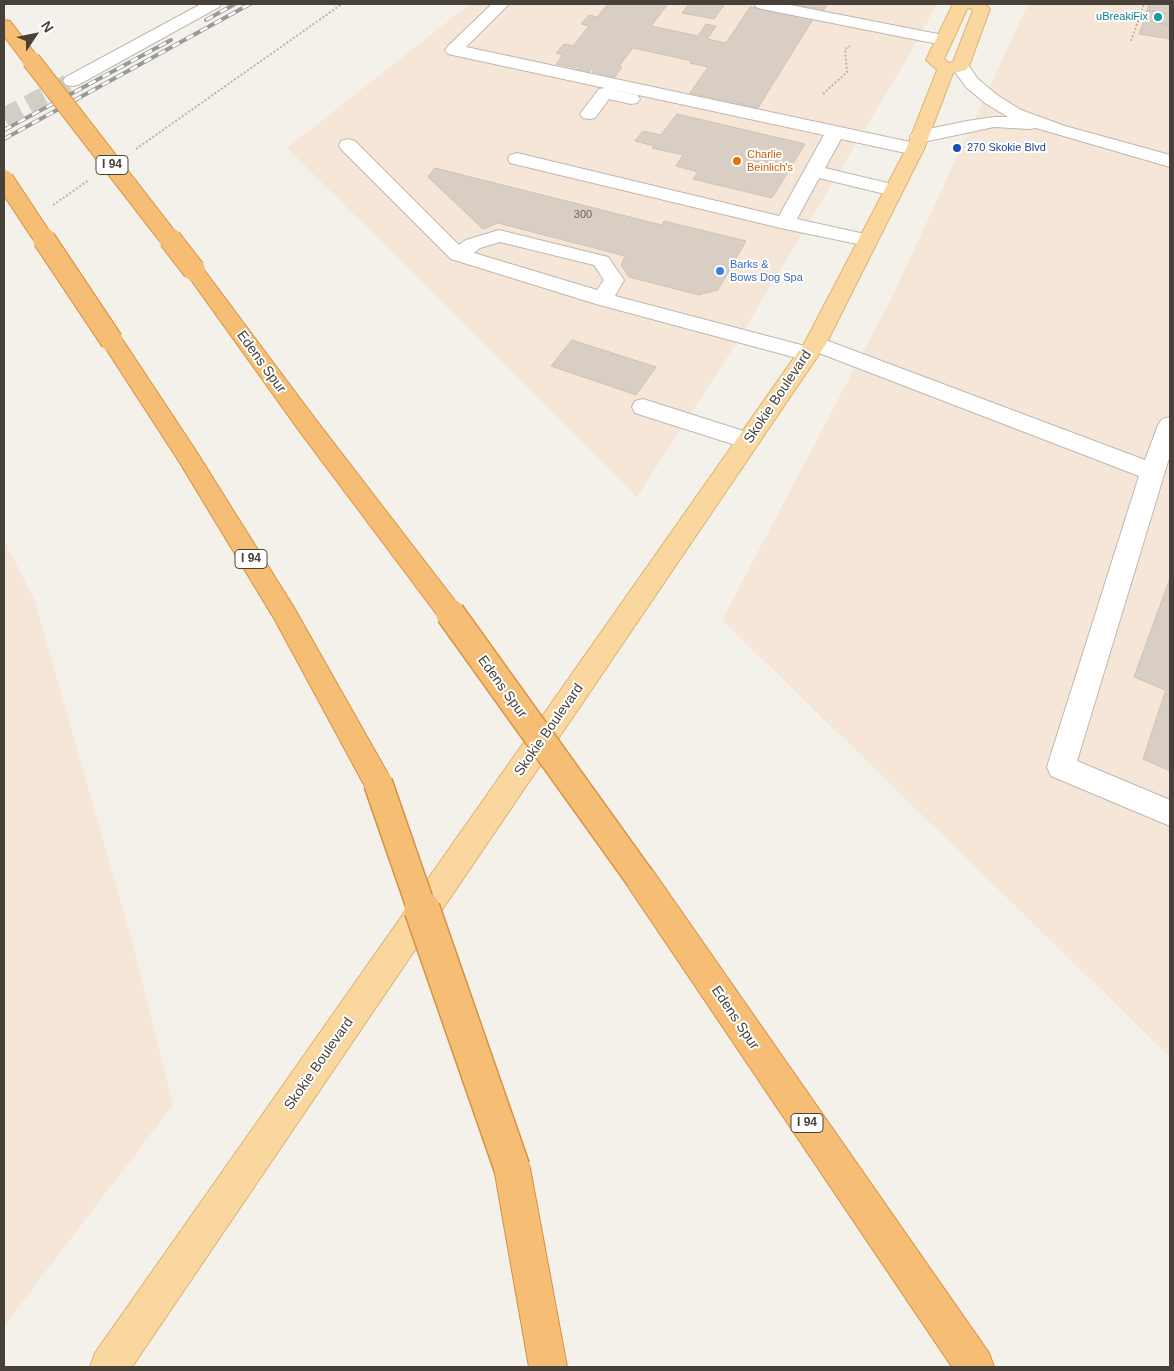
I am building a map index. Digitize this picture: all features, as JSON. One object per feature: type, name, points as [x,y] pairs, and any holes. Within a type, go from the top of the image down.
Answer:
[{"type":"highway","name":"Edens Spur","points":[[4,25],[194,270],[308,426],[450,613],[640,878],[975,1367]]},
{"type":"highway","name":"I 94","points":[[4,179],[188,457],[284,613],[378,783],[512,1168],[548,1367]]},
{"type":"main road","points":[[953,67],[935,60],[960,6],[967,4]]},
{"type":"main road","name":"Skokie Boulevard","points":[[109,1367],[187,1257],[811,349],[894,190],[982,9],[975,4]]},
{"type":"lane","points":[[72,81],[213,4]]},
{"type":"lane","points":[[501,4],[454,50],[832,138]]},
{"type":"lane","points":[[762,4],[947,32]]},
{"type":"lane","points":[[932,21],[947,32]]},
{"type":"lane","points":[[953,67],[991,99],[1015,114],[1059,130],[1170,161]]},
{"type":"lane","points":[[589,114],[605,93],[832,138],[914,150],[967,126],[994,122],[1022,123],[1059,130]]},
{"type":"lane","points":[[785,224],[832,138]]},
{"type":"lane","points":[[348,145],[458,255],[603,298],[811,349],[1152,472]]},
{"type":"lane","points":[[517,159],[785,224],[867,240]]},
{"type":"lane","points":[[814,171],[894,190]]},
{"type":"lane","points":[[458,255],[473,244],[499,236],[601,261],[610,271],[614,280],[603,298]]},
{"type":"lane","points":[[644,407],[748,441]]},
{"type":"lane","points":[[1170,425],[1152,472],[1061,767],[1170,813]]},
{"type":"path","points":[[133,151],[181,118],[250,66],[342,4]]},
{"type":"path","points":[[1131,40],[1144,4]]},
{"type":"path","points":[[823,94],[847,72],[845,49],[853,44]]},
{"type":"path","points":[[52,205],[92,178]]},
{"type":"shaded area","points":[[470,4],[937,4],[908,57],[732,350],[637,497],[287,148]]},
{"type":"shaded area","points":[[1028,4],[1170,4],[1170,1057],[722,620],[892,297]]},
{"type":"shaded area","points":[[4,540],[35,601],[131,937],[173,1105],[4,1326]]},
{"type":"building","points":[[608,4],[668,4],[651,26],[698,36],[706,24],[716,26],[707,39],[726,43],[750,7],[813,19],[758,108],[737,103],[734,108],[714,104],[717,99],[690,93],[708,67],[690,63],[692,61],[633,48],[619,66],[622,67],[615,77],[592,72],[594,69],[592,68],[587,74],[575,71],[580,65],[575,68],[556,64],[563,55],[556,53],[564,44],[573,46],[589,26],[581,24],[589,15],[597,17]]},
{"type":"building","points":[[689,4],[724,5],[714,19],[682,13]]},
{"type":"building","points":[[781,4],[828,4],[822,12]]},
{"type":"building","points":[[1149,4],[1170,4],[1170,14],[1147,10]]},
{"type":"building","name":"uBreakiFix","points":[[1147,10],[1170,14],[1170,25],[1144,20]]},
{"type":"building","points":[[1144,20],[1170,25],[1170,39],[1139,34]]},
{"type":"building","name":"Charlie Beinlich's","points":[[677,114],[805,144],[772,198],[693,179],[698,172],[676,166],[683,155],[652,148],[654,146],[635,141],[643,131],[661,135]]},
{"type":"building","points":[[435,168],[662,225],[664,221],[746,241],[718,290],[699,295],[629,277],[621,265],[625,256],[498,223],[483,229],[428,177]]},
{"type":"building","points":[[572,340],[656,367],[636,395],[551,366]]},
{"type":"building","points":[[1170,578],[1170,692],[1134,677]]},
{"type":"building","points":[[1165,692],[1170,694],[1170,771],[1143,759]]},
{"type":"tunnel","points":[[4,117],[72,81]]},
{"type":"railway","points":[[206,20],[235,4]]},
{"type":"railway","points":[[4,139],[250,4]]},
{"type":"railway","points":[[4,130],[171,40]]},
{"type":"place","name":"uBreakiFix","points":[[1158,17]]},
{"type":"place","name":"270 Skokie Blvd","points":[[957,148]]},
{"type":"place","name":"Charlie Beinlich's","points":[[737,161]]},
{"type":"place","name":"Barks & Bows Dog Spa","points":[[720,271]]}]
